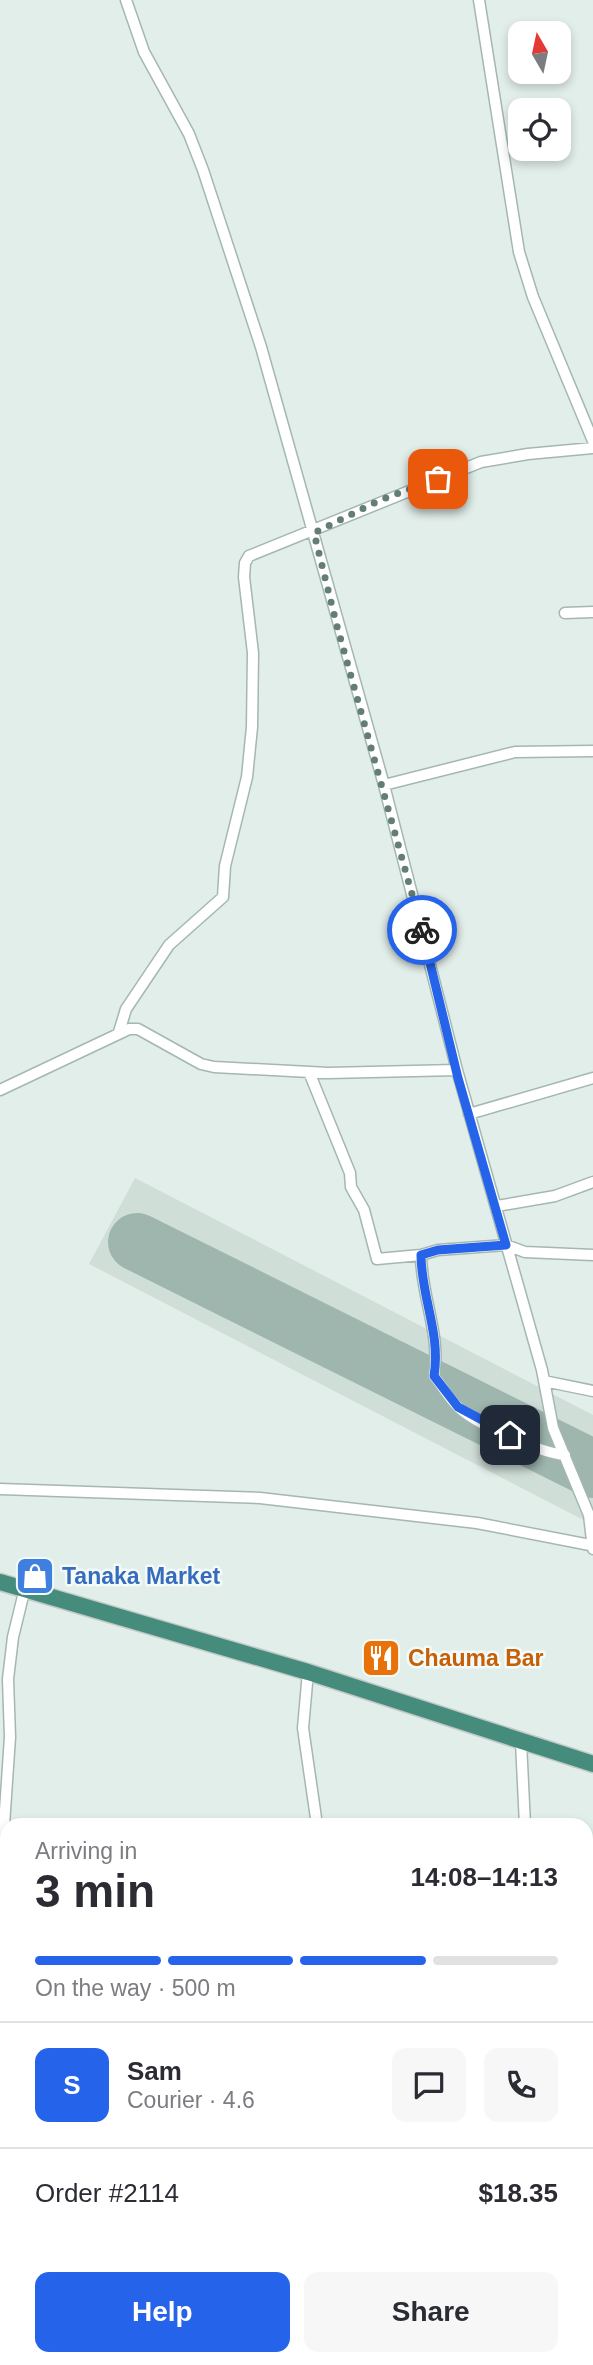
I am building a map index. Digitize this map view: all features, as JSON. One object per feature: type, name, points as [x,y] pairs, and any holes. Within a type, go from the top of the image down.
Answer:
[{"type":"highway","points":[[0,1582],[308,1672],[593,1764]]},
{"type":"street","points":[[0,1489],[260,1498],[477,1523],[592,1547],[591,1520],[553,1427],[544,1381],[457,1070],[384,785],[337,626],[314,533],[261,347],[190,134],[145,52],[126,0]]},
{"type":"street","points":[[479,0],[519,252],[533,297],[593,441]]},
{"type":"street","points":[[119,1032],[126,1009],[169,945],[223,897],[225,866],[247,777],[251,727],[253,653],[244,564],[258,551],[314,533],[380,500],[481,462],[593,448]]},
{"type":"street","points":[[565,613],[593,612]]},
{"type":"street","points":[[384,785],[515,752],[593,751]]},
{"type":"street","points":[[0,1090],[119,1032],[138,1029],[201,1064],[309,1072],[457,1070]]},
{"type":"street","points":[[309,1072],[350,1173],[351,1187],[364,1210],[377,1259],[421,1255],[438,1250],[506,1245],[525,1252],[593,1255]]},
{"type":"street","points":[[469,1114],[593,1078]]},
{"type":"street","points":[[497,1206],[555,1196],[593,1182]]},
{"type":"street","points":[[421,1255],[421,1273],[438,1353],[434,1376],[458,1407],[529,1444],[565,1455]]},
{"type":"street","points":[[544,1381],[593,1391]]},
{"type":"street","points":[[4,1818],[10,1737],[8,1679],[13,1637],[26,1588]]},
{"type":"street","points":[[308,1672],[303,1728],[316,1818]]},
{"type":"street","points":[[521,1742],[525,1818]]},
{"type":"shaded area","points":[[135,1178],[593,1415],[593,1525],[89,1264]]},
{"type":"runway","points":[[137,1242],[593,1469]]},
{"type":"way so far","points":[[422,930],[384,785],[337,626],[314,533],[380,500],[438,479]]},
{"type":"place","name":"Tanaka Market","points":[[35,1576]]},
{"type":"place","name":"Chauma Bar","points":[[381,1658]]},
{"type":"route","points":[[422,930],[458,1078],[497,1206],[506,1245],[438,1250],[421,1255],[421,1273],[438,1353],[434,1376],[458,1407],[510,1435]]}]
